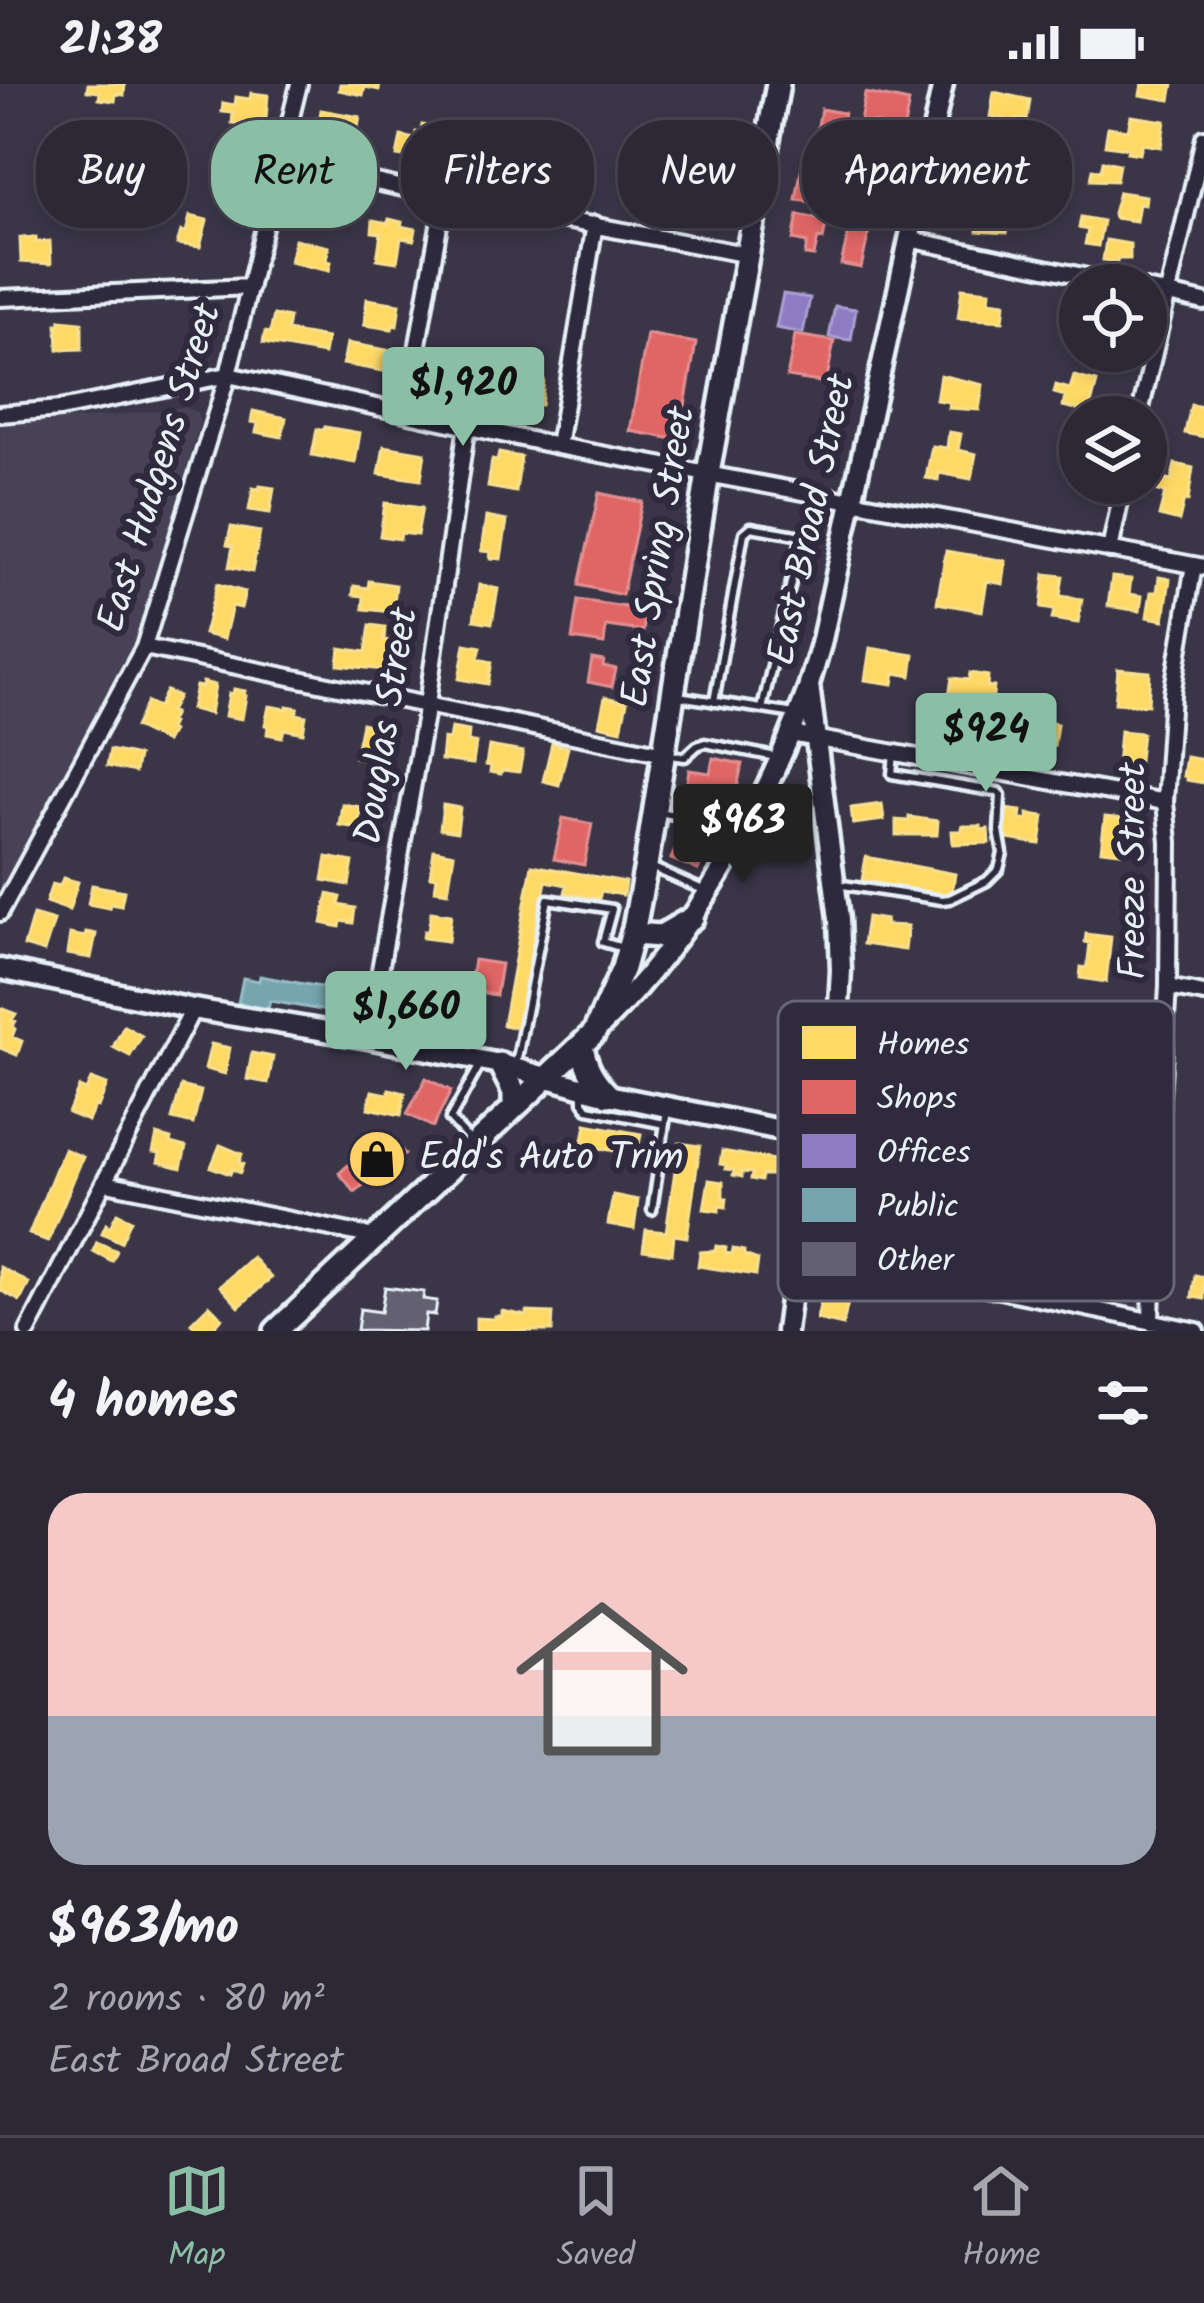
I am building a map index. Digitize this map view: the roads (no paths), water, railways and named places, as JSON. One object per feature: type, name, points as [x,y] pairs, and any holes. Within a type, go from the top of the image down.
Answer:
[{"type":"main road","name":"East Spring Street","points":[[276,1331],[588,1039],[623,968],[646,865],[778,84]]},
{"type":"main road","points":[[633,932],[662,936],[692,918]]},
{"type":"main road","points":[[588,1039],[588,1069],[608,1095]]},
{"type":"main road","points":[[500,1064],[514,1092],[514,1108]]},
{"type":"street","name":"East Hudgens Street","points":[[290,120],[299,84]]},
{"type":"street","name":"East Broad Street","points":[[839,1001],[834,884],[809,685],[943,84]]},
{"type":"street","points":[[1167,290],[1204,137]]},
{"type":"street","points":[[558,446],[596,224],[749,255]]},
{"type":"street","name":"East Hudgens Street","points":[[0,914],[144,647],[228,374],[264,228]]},
{"type":"street","points":[[406,412],[439,228]]},
{"type":"street","points":[[909,238],[1059,271]]},
{"type":"street","points":[[0,298],[250,287]]},
{"type":"street","points":[[1167,294],[1204,302]]},
{"type":"street","points":[[0,414],[60,409],[228,374],[558,446],[1199,566]]},
{"type":"street","name":"Douglas Street","points":[[368,1038],[427,704],[466,424]]},
{"type":"street","points":[[1110,550],[1120,504]]},
{"type":"street","name":"Freeze Street","points":[[1167,1001],[1165,802],[1172,694],[1199,566]]},
{"type":"street","points":[[144,647],[664,754]]},
{"type":"street","points":[[588,1039],[629,999],[692,918],[742,833],[809,685]]},
{"type":"street","points":[[795,724],[816,740],[1165,802]]},
{"type":"street","points":[[0,969],[500,1064],[666,1115],[778,1132]]},
{"type":"street","points":[[1168,987],[1204,994]]},
{"type":"street","points":[[28,1331],[193,1009]]},
{"type":"street","points":[[106,1183],[375,1237]]},
{"type":"street","name":"East Broad Street","points":[[786,1331],[790,1301]]},
{"type":"street","points":[[1050,1301],[1197,1331]]},
{"type":"street","name":"Freeze Street","points":[[1150,1322],[1151,1301]]},
{"type":"lane","points":[[715,702],[745,533],[751,527],[801,539],[762,709]]},
{"type":"lane","points":[[674,695],[762,709],[795,724]]},
{"type":"lane","points":[[664,754],[686,757],[705,743],[779,759]]},
{"type":"lane","points":[[834,884],[950,899],[987,881],[999,869],[1003,853],[998,792],[892,774],[894,754]]},
{"type":"lane","points":[[655,811],[730,825],[742,833]]},
{"type":"lane","points":[[646,865],[708,892]]},
{"type":"lane","points":[[475,1146],[450,1119],[500,1064],[548,899],[612,909],[633,932],[603,942],[612,909]]},
{"type":"lane","points":[[583,1087],[588,1108],[666,1115],[652,1210]]},
{"type":"place","name":"Edd's Auto Trim","points":[[377,1159]]}]
